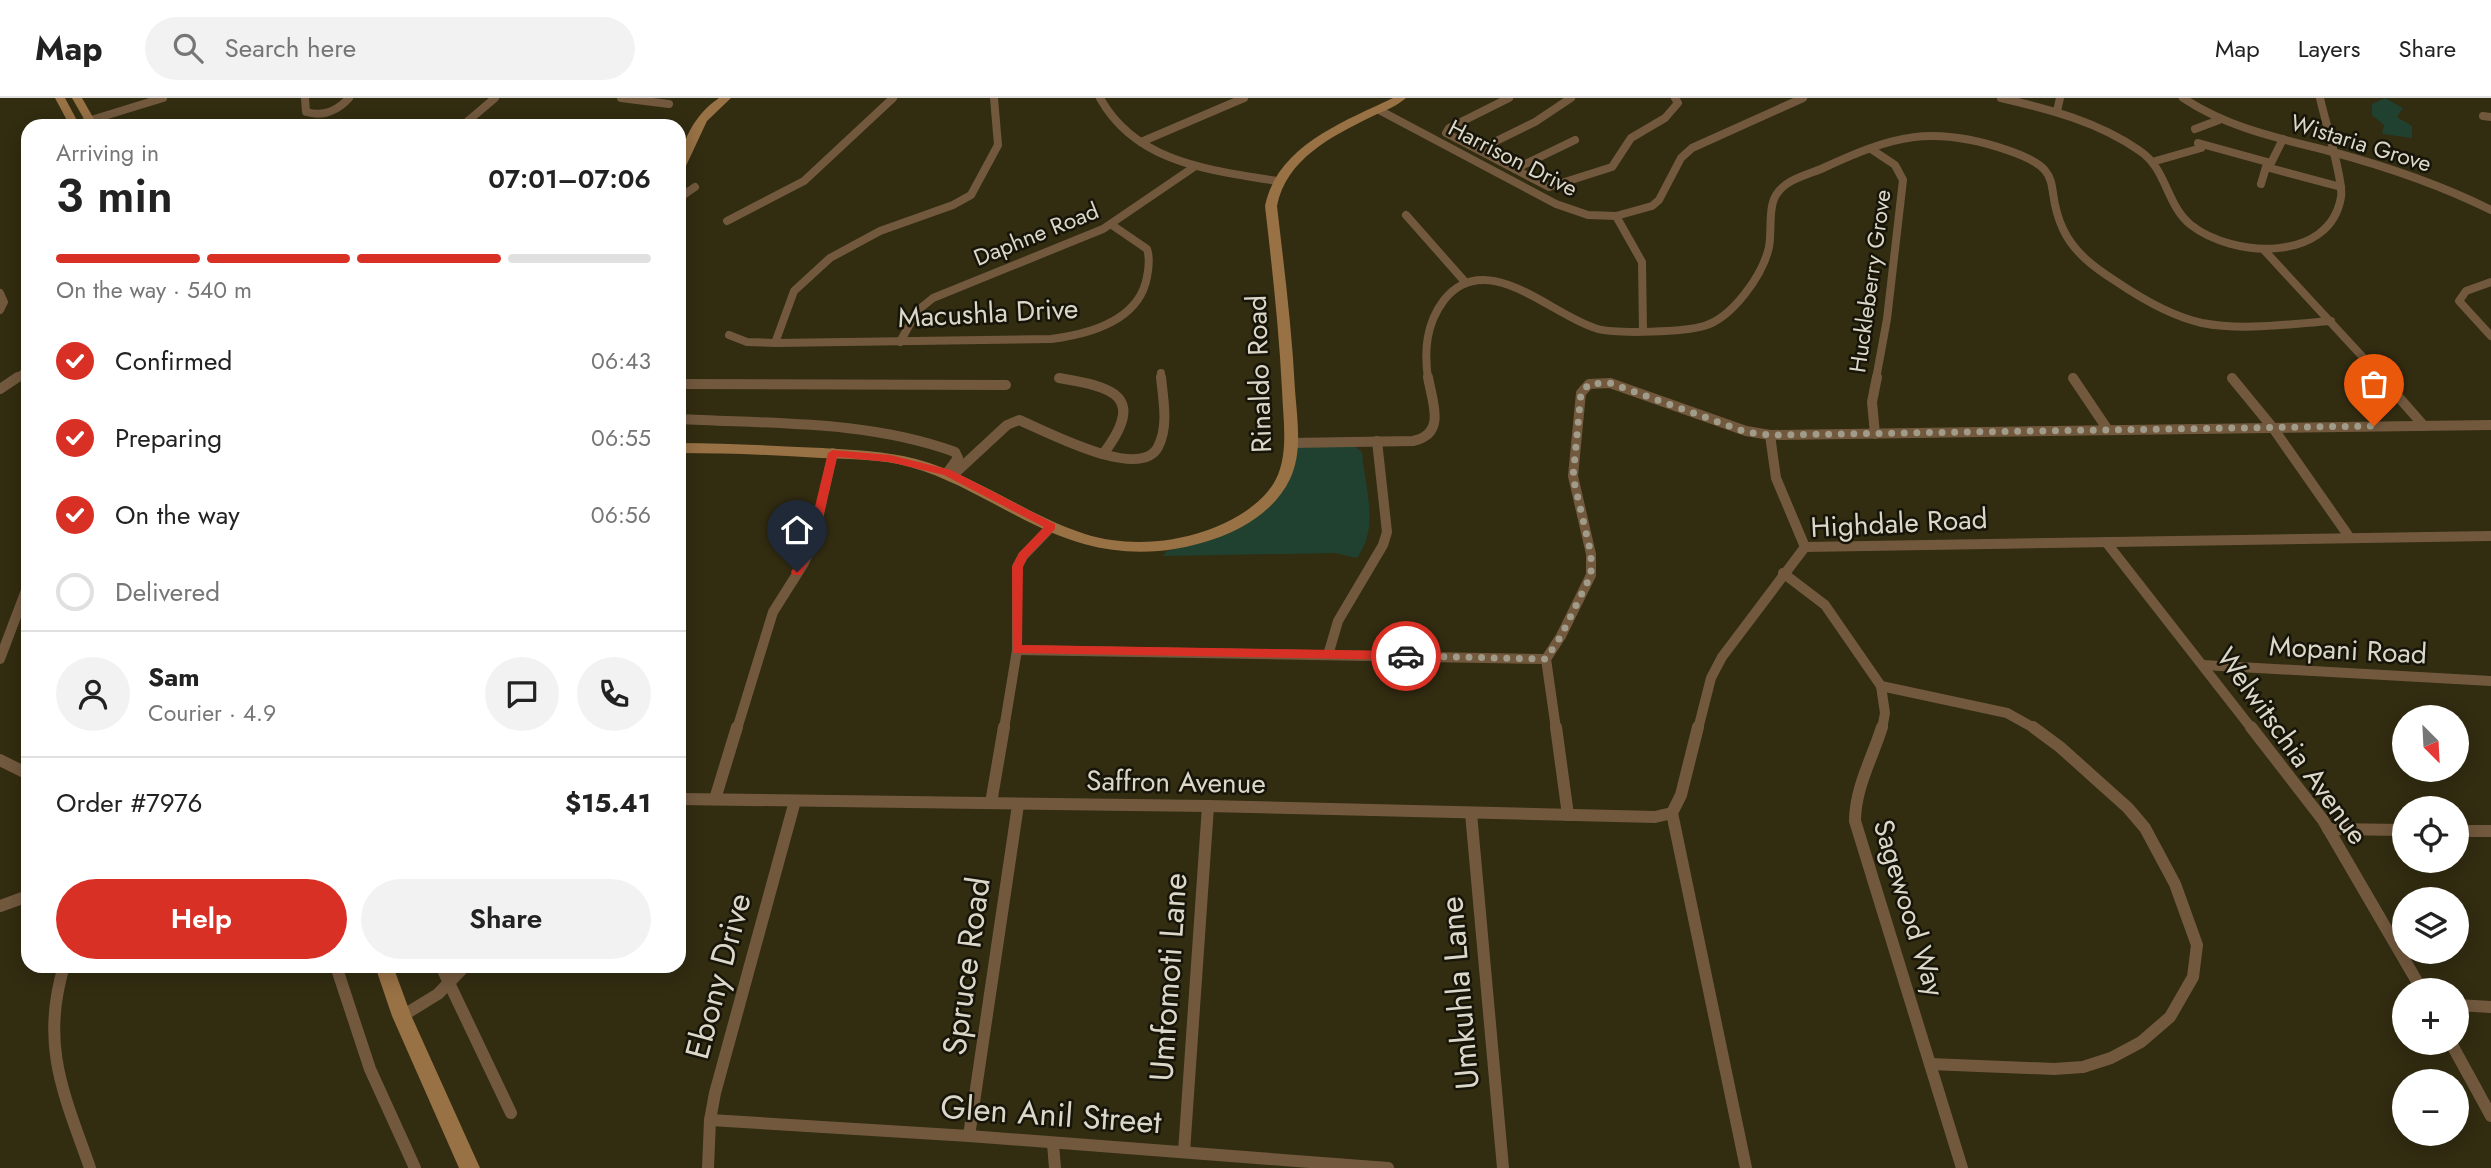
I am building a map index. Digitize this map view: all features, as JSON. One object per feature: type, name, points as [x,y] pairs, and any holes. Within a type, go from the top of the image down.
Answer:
[{"type":"street","points":[[60,98],[72,119]]},
{"type":"street","points":[[77,98],[90,119]]},
{"type":"street","points":[[103,119],[163,98]]},
{"type":"street","points":[[305,98],[306,112],[314,114],[337,109],[349,98]]},
{"type":"street","points":[[470,119],[495,98]]},
{"type":"street","points":[[621,98],[669,104]]},
{"type":"street","points":[[686,151],[703,116],[726,98]]},
{"type":"street","points":[[727,221],[804,181],[893,98]]},
{"type":"street","points":[[775,343],[794,291],[830,258],[866,238],[953,205],[971,195],[998,145],[994,98]]},
{"type":"street","points":[[1100,98],[1114,123],[1141,142],[1194,167],[1277,181],[1313,145],[1401,98]]},
{"type":"street","points":[[1141,142],[1244,98]]},
{"type":"street","points":[[1508,98],[1447,131],[1451,137],[1496,157],[1549,187],[1608,169],[1617,162],[1634,135],[1671,113],[1678,103],[1675,98]]},
{"type":"street","points":[[1480,149],[1535,122],[1571,98]]},
{"type":"street","name":"Harrison Drive","points":[[1379,110],[1573,211],[1616,216],[1652,206],[1659,200],[1681,158],[1692,148],[1803,98]]},
{"type":"street","points":[[2001,98],[2057,111],[2132,146],[2152,162],[2170,187],[2181,215],[2187,222],[2217,239],[2264,250],[2308,240],[2329,229],[2342,209],[2341,187],[2319,98]]},
{"type":"street","points":[[2057,111],[2060,98]]},
{"type":"street","name":"Wistaria Grove","points":[[2183,98],[2219,120],[2405,174],[2491,210]]},
{"type":"street","points":[[2195,130],[2219,120]]},
{"type":"street","points":[[1291,443],[1413,441],[1430,436],[1434,430],[1427,352],[1428,331],[1443,299],[1466,283],[1500,282],[1512,285],[1598,329],[1686,329],[1716,321],[1743,298],[1758,276],[1769,248],[1774,197],[1778,190],[1786,184],[1871,149],[1916,136],[1951,135],[2004,149],[2037,164],[2053,181],[2058,217],[2073,246],[2082,256],[2117,281],[2180,316],[2207,324],[2331,321]]},
{"type":"street","points":[[2152,162],[2199,145],[2271,163],[2283,139]]},
{"type":"street","points":[[1515,169],[1575,140]]},
{"type":"street","name":"Huckleberry Grove","points":[[1871,149],[1894,164],[1903,174],[1887,319],[1872,402],[1875,434]]},
{"type":"street","points":[[1482,165],[1496,157]]},
{"type":"street","name":"Daphne Road","points":[[900,342],[917,311],[933,298],[1112,225],[1194,167]]},
{"type":"street","points":[[2261,184],[2266,167],[2341,187]]},
{"type":"street","name":"Rinaldo Road","points":[[686,448],[833,453],[890,458],[950,474],[1051,527],[1087,540],[1115,546],[1156,547],[1185,543],[1213,534],[1237,522],[1271,495],[1282,480],[1291,443],[1287,339],[1271,206],[1272,190],[1277,181]]},
{"type":"street","points":[[686,193],[695,187]]},
{"type":"street","points":[[1406,215],[1466,283]]},
{"type":"street","points":[[1616,216],[1642,262],[1643,331]]},
{"type":"street","name":"Macushla Drive","points":[[729,335],[747,342],[775,343],[1051,339],[1088,333],[1109,324],[1130,310],[1141,298],[1148,280],[1149,254],[1141,243],[1112,225]]},
{"type":"street","points":[[2264,250],[2424,426]]},
{"type":"street","points":[[2491,282],[2466,291],[2459,301],[2491,336]]},
{"type":"street","points":[[0,293],[4,302],[0,310]]},
{"type":"street","points":[[950,474],[1007,425],[1020,420],[1031,422],[1103,454],[1135,462],[1145,460],[1158,452],[1161,443],[1161,373]]},
{"type":"street","points":[[0,388],[21,374]]},
{"type":"street","points":[[2073,378],[2108,430]]},
{"type":"street","points":[[2232,378],[2273,428],[2350,538]]},
{"type":"street","points":[[1059,379],[1106,386],[1121,400],[1118,433],[1103,454]]},
{"type":"street","points":[[1568,815],[1546,659],[1561,636],[1591,575],[1591,554],[1573,477],[1574,446],[1583,389],[1589,384],[1610,383],[1746,432],[1770,435],[2491,425]]},
{"type":"street","points":[[686,384],[1006,385]]},
{"type":"street","points":[[686,419],[856,428],[905,436],[956,452],[958,458],[950,474]]},
{"type":"street","points":[[1770,435],[1769,450],[1773,469],[1805,547]]},
{"type":"street","points":[[1328,655],[1338,621],[1383,545],[1387,532],[1377,441]]},
{"type":"street","points":[[715,799],[773,612],[811,548],[833,453]]},
{"type":"street","points":[[991,803],[1017,650],[1017,567],[1023,556],[1051,527]]},
{"type":"street","name":"Highdale Road","points":[[1672,813],[1681,795],[1711,678],[1722,657],[1805,547],[2491,536]]},
{"type":"street","name":"Welwitschia Avenue","points":[[2106,542],[2328,829],[2415,978]]},
{"type":"street","points":[[1783,573],[1825,605],[1881,687],[2007,713],[2032,726],[2060,747],[2128,808],[2145,828],[2175,884],[2197,945],[2193,977],[2170,1017],[2141,1042],[2111,1058],[2083,1067],[2054,1069],[1930,1064]]},
{"type":"street","points":[[0,659],[21,604]]},
{"type":"street","points":[[1017,650],[1546,659]]},
{"type":"street","name":"Mopani Road","points":[[2203,665],[2491,681]]},
{"type":"street","name":"Sagewood Way","points":[[1881,687],[1885,713],[1882,729],[1862,780],[1855,806],[1855,821],[1962,1168]]},
{"type":"street","points":[[0,760],[21,770]]},
{"type":"street","name":"Saffron Avenue","points":[[686,799],[1208,806],[1655,817],[1672,813]]},
{"type":"street","name":"Ebony Drive","points":[[708,1168],[710,1120],[795,801]]},
{"type":"street","name":"Spruce Road","points":[[969,1136],[1018,805]]},
{"type":"street","name":"Umfomoti Lane","points":[[1184,1152],[1208,806]]},
{"type":"street","name":"Umkuhla Lane","points":[[1471,813],[1503,1168]]},
{"type":"street","points":[[1672,813],[1746,1168]]},
{"type":"street","points":[[2328,829],[2392,830]]},
{"type":"street","points":[[2469,831],[2491,831]]},
{"type":"street","points":[[0,906],[21,898]]},
{"type":"street","points":[[62,973],[53,999],[51,1037],[60,1079],[90,1168]]},
{"type":"street","points":[[338,973],[356,1038],[376,1089],[415,1168]]},
{"type":"street","points":[[387,973],[402,1016],[470,1168]]},
{"type":"street","points":[[444,973],[511,1113]]},
{"type":"street","points":[[402,1016],[450,984],[460,973]]},
{"type":"street","points":[[2469,1006],[2491,1007]]},
{"type":"street","points":[[2458,1055],[2491,1116]]},
{"type":"street","name":"Glen Anil Street","points":[[710,1120],[969,1136],[1388,1168]]},
{"type":"street","points":[[1053,1144],[1055,1168]]},
{"type":"green space","points":[[2385,98],[2403,108],[2397,117],[2412,126],[2412,138],[2382,134],[2384,125],[2372,115],[2372,104]]},
{"type":"green space","points":[[1288,444],[1353,445],[1362,452],[1369,520],[1364,546],[1357,558],[1335,553],[1163,556],[1167,551],[1203,542],[1248,514],[1284,477]]},
{"type":"way so far","points":[[1406,656],[1546,659],[1561,636],[1591,575],[1591,554],[1573,477],[1581,393],[1589,384],[1600,382],[1625,387],[1746,432],[1770,435],[2374,426]]},
{"type":"route","points":[[797,572],[811,548],[833,453],[890,458],[965,480],[1051,527],[1023,556],[1017,567],[1017,650],[1406,656]]}]
